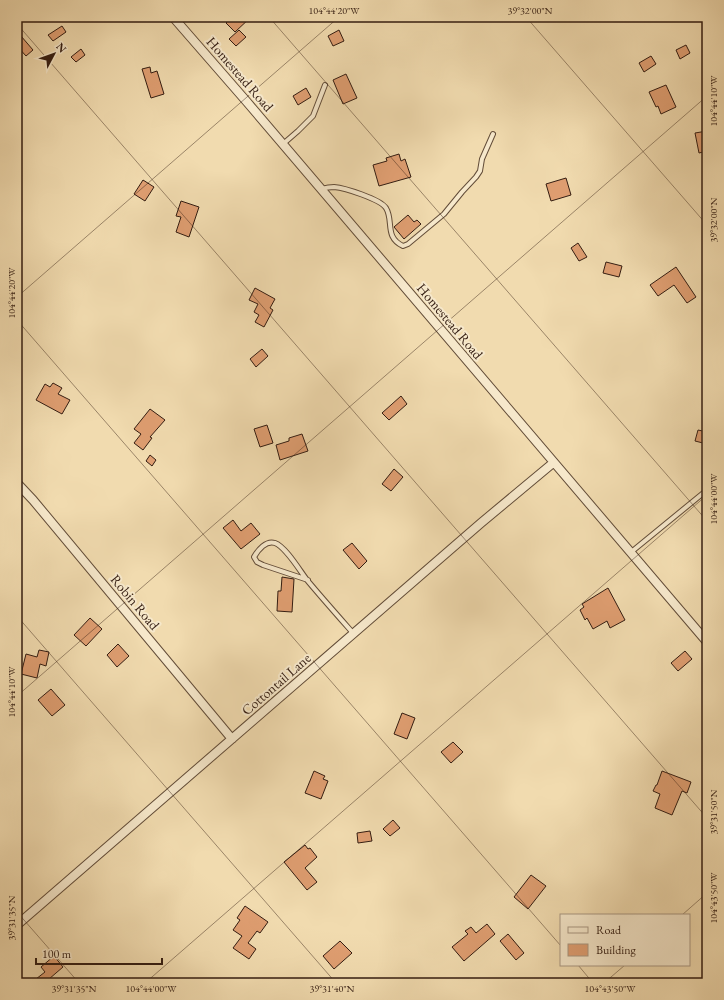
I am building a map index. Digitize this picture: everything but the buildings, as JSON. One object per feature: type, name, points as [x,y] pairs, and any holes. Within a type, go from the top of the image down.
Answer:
[{"type":"street","name":"Homestead Road","points":[[173,17],[707,642]]},
{"type":"street","name":"Cottontail Lane","points":[[17,925],[480,523],[553,463]]},
{"type":"street","name":"Robin Road","points":[[17,483],[33,500],[232,739]]},
{"type":"lane","points":[[283,144],[313,116],[325,85]]},
{"type":"lane","points":[[321,189],[335,187],[357,193],[380,202],[386,209],[392,237],[397,243],[403,246],[408,244],[444,214],[476,177],[480,171],[482,159],[493,134]]},
{"type":"lane","points":[[630,553],[707,490]]},
{"type":"lane","points":[[308,580],[263,565],[257,562],[254,557],[262,547],[268,543],[275,543],[283,549],[353,634]]}]
